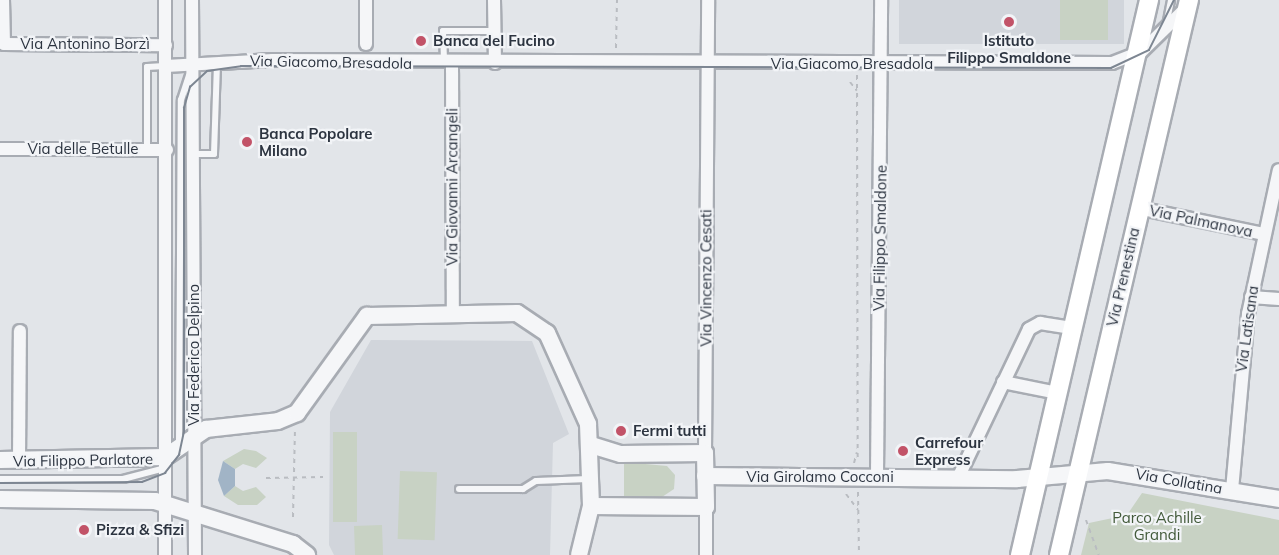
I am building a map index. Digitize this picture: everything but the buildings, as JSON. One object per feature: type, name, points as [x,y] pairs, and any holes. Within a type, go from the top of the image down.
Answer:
[{"type":"main road","points":[[1020,555],[1133,57],[1149,0]]},
{"type":"main road","name":"Via Prenestina","points":[[1059,555],[1183,2]]},
{"type":"street","name":"Via Antonino Borzì","points":[[3,0],[4,44],[166,45]]},
{"type":"street","points":[[165,0],[166,45]]},
{"type":"street","points":[[187,153],[194,66],[192,0]]},
{"type":"street","points":[[366,0],[366,44]]},
{"type":"street","points":[[494,0],[495,63]]},
{"type":"street","name":"Via Vincenzo Cesati","points":[[706,555],[708,0]]},
{"type":"street","name":"Via Filippo Smaldone","points":[[877,476],[881,0]]},
{"type":"street","name":"Via Giacomo Bresadola","points":[[166,66],[194,66],[217,61],[1112,63],[1133,57],[1164,31],[1183,2]]},
{"type":"street","name":"Via Federico Delpino","points":[[165,555],[165,503],[170,458],[166,45]]},
{"type":"street","name":"Via Giovanni Arcangeli","points":[[448,63],[453,312]]},
{"type":"street","name":"Via delle Betulle","points":[[0,149],[167,150]]},
{"type":"street","name":"Via Federico Delpino","points":[[187,153],[195,555]]},
{"type":"street","name":"Via Latisana","points":[[1232,490],[1251,297],[1279,170]]},
{"type":"street","name":"Via Palmanova","points":[[1138,208],[1264,234]]},
{"type":"street","points":[[1251,297],[1279,299]]},
{"type":"street","points":[[170,458],[194,436],[215,427],[288,418],[310,402],[350,333],[367,316],[453,312],[517,313],[540,324],[583,412],[591,445],[592,479],[591,506],[579,555]]},
{"type":"street","points":[[958,478],[1032,326],[1072,328]]},
{"type":"street","points":[[20,332],[20,460]]},
{"type":"street","points":[[1003,382],[1057,393]]},
{"type":"street","points":[[591,445],[621,454],[705,453]]},
{"type":"street","name":"Via Filippo Parlatore","points":[[0,460],[170,458]]},
{"type":"street","name":"Via Girolamo Cocconi","points":[[705,476],[856,470],[877,476],[958,478],[1038,478],[1078,473]]},
{"type":"street","name":"Via Collatina","points":[[1078,473],[1135,473],[1279,499]]},
{"type":"street","points":[[0,499],[165,503],[195,517],[293,544],[307,555]]},
{"type":"street","points":[[591,506],[706,507]]},
{"type":"lane","points":[[1164,31],[1183,2]]},
{"type":"lane","points":[[448,63],[443,31],[494,31]]},
{"type":"lane","points":[[187,153],[214,154],[217,61]]},
{"type":"lane","points":[[147,150],[147,67],[166,66]]},
{"type":"lane","name":"Via Federico Delpino","points":[[170,458],[187,153]]},
{"type":"lane","points":[[0,479],[123,479],[170,458]]},
{"type":"lane","points":[[459,489],[524,489],[536,481],[592,479]]},
{"type":"path","points":[[616,48],[617,0]]},
{"type":"path","points":[[856,64],[858,450],[856,470],[859,555]]},
{"type":"path","points":[[850,82],[857,91]]},
{"type":"path","points":[[293,517],[295,431]]},
{"type":"path","points":[[856,470],[858,450]]},
{"type":"path","points":[[266,478],[323,477]]},
{"type":"path","points":[[846,494],[858,510]]},
{"type":"path","points":[[1086,520],[1099,555]]},
{"type":"shaded area","name":"Istituto Filippo Smaldone","points":[[899,0],[1124,0],[1124,44],[899,44]]},
{"type":"shaded area","points":[[371,340],[532,341],[569,434],[553,443],[550,555],[334,555],[329,545],[330,412]]},
{"type":"green space","points":[[1060,0],[1108,0],[1108,40],[1060,40]]},
{"type":"green space","points":[[333,432],[357,432],[357,522],[333,522]]},
{"type":"green space","points":[[244,449],[256,451],[267,458],[256,468],[243,464],[235,469],[223,461]]},
{"type":"green space","points":[[624,462],[667,466],[675,475],[674,489],[662,497],[624,497]]},
{"type":"green space","points":[[400,471],[437,472],[435,540],[398,539]]},
{"type":"green space","points":[[235,486],[243,491],[256,487],[266,497],[257,505],[238,505],[224,496]]},
{"type":"green space","name":"Parco Achille Grandi","points":[[1142,493],[1279,520],[1279,555],[1081,555],[1089,523],[1127,515]]},
{"type":"green space","points":[[382,525],[383,555],[355,555],[354,526]]},
{"type":"water","points":[[223,461],[235,469],[235,486],[224,496],[218,480]]},
{"type":"tram line","points":[[0,483],[142,482],[165,473],[179,455],[184,432],[184,108],[190,87],[207,71],[241,66],[1111,68],[1149,50],[1174,0]]},
{"type":"place","name":"Istituto Filippo Smaldone","points":[[1009,22]]},
{"type":"place","name":"Banca del Fucino","points":[[421,41]]},
{"type":"place","name":"Banca Popolare Milano","points":[[247,142]]},
{"type":"place","name":"Fermi tutti","points":[[621,431]]},
{"type":"place","name":"Carrefour Express","points":[[903,451]]},
{"type":"place","name":"Pizza & Sfizi","points":[[84,530]]}]
